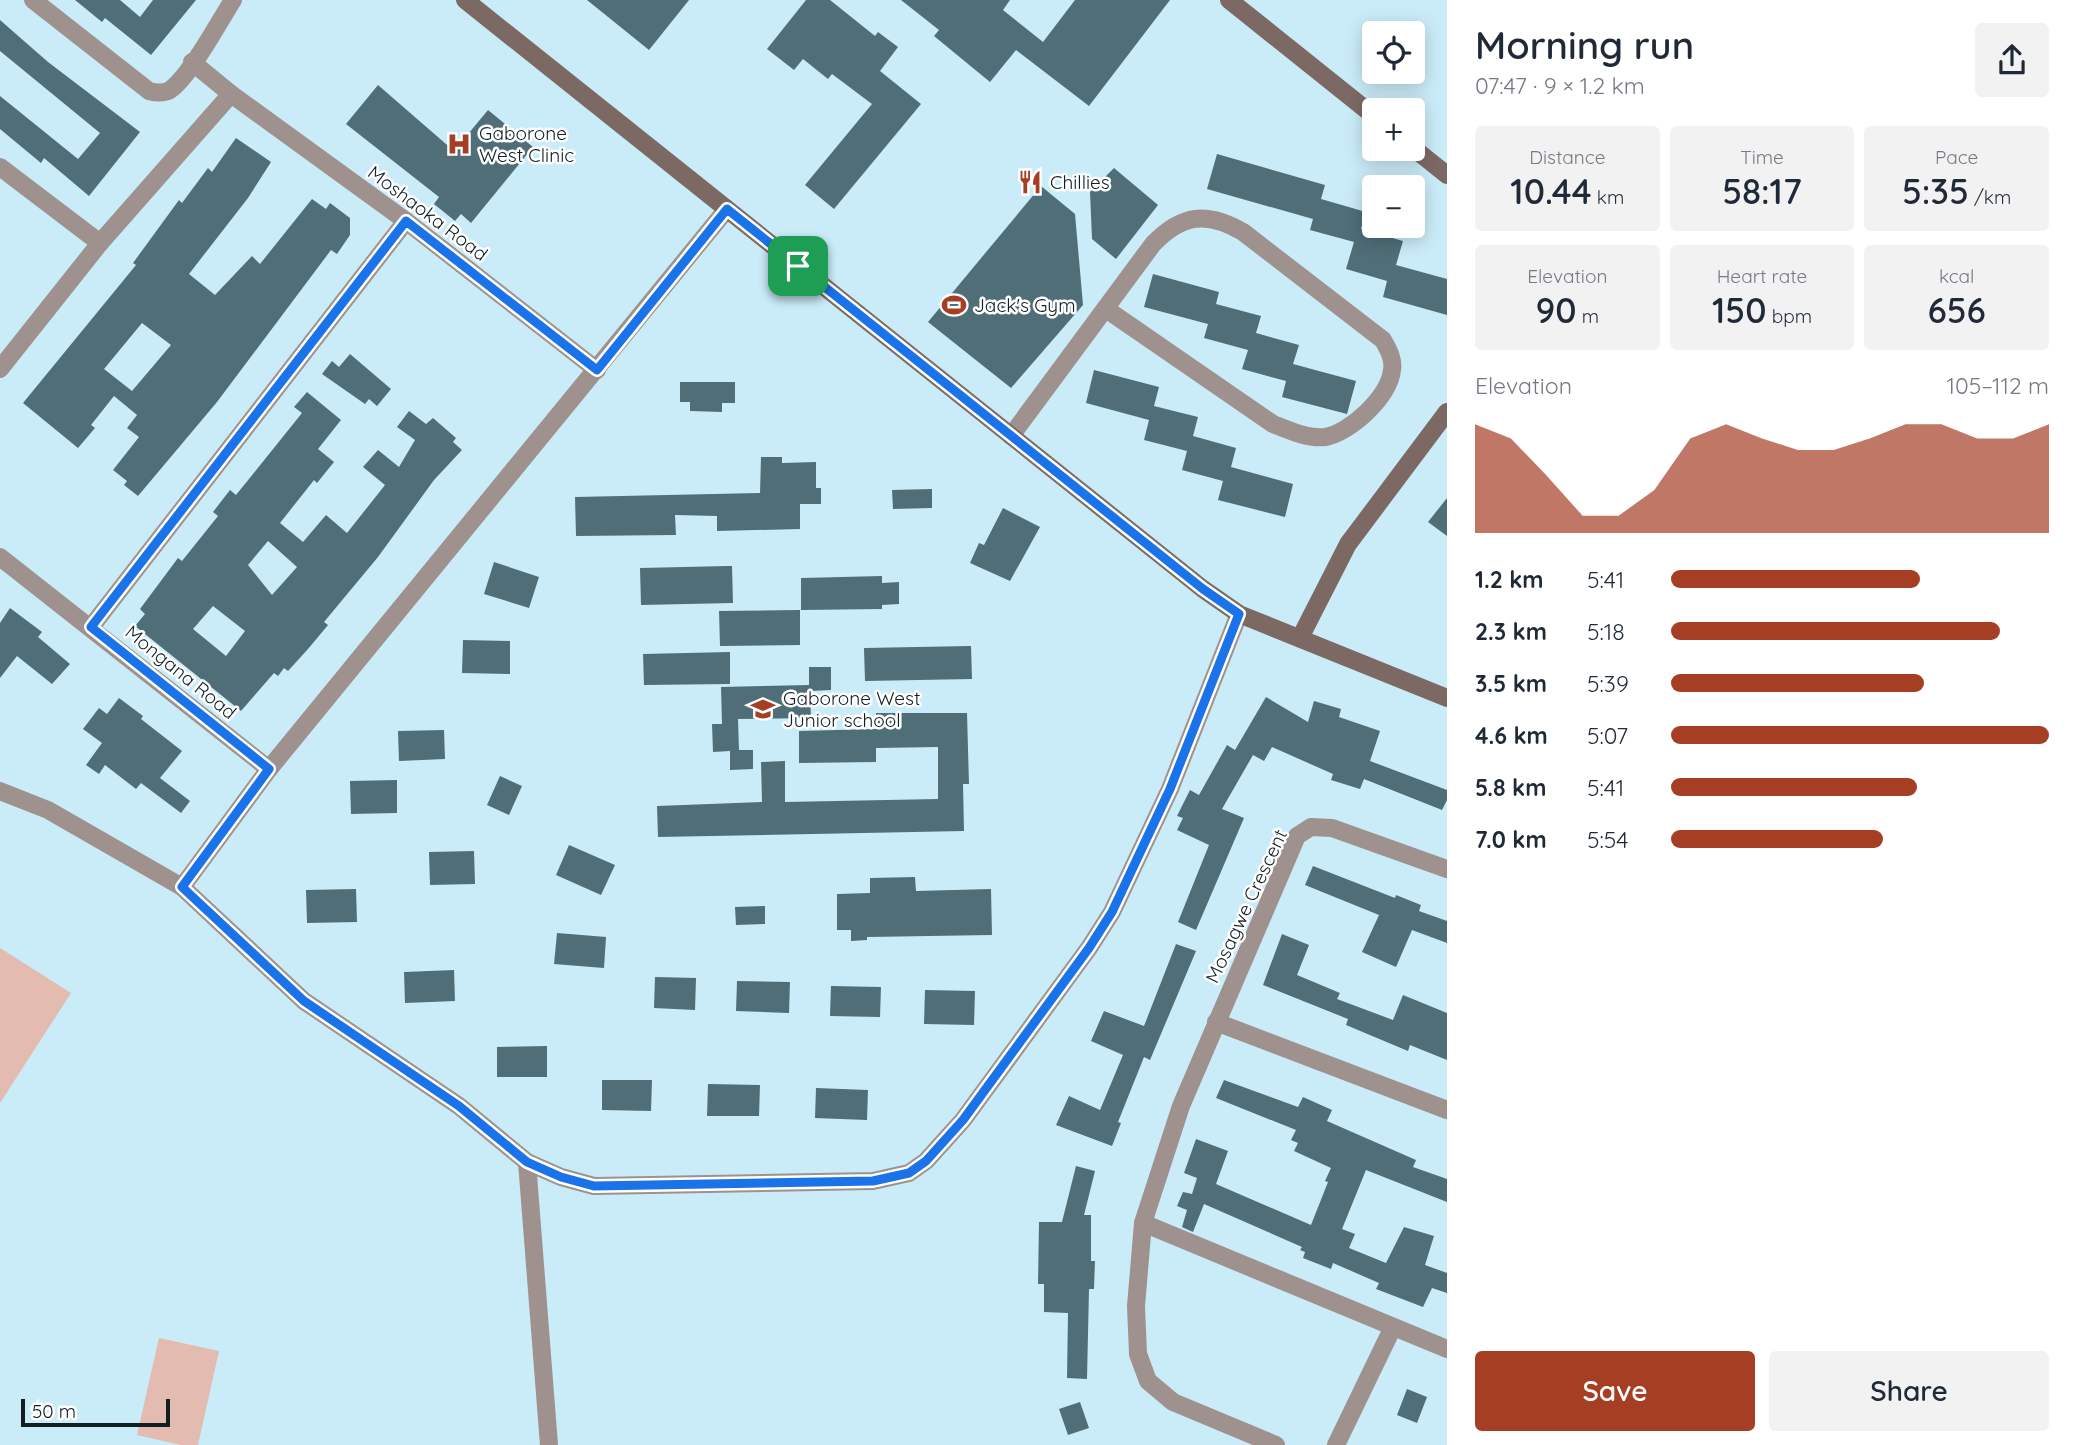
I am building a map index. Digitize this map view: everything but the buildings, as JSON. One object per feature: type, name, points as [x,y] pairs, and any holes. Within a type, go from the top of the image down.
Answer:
[{"type":"street","points":[[33,0],[149,91],[159,94],[170,90],[233,0]]},
{"type":"street","points":[[465,0],[1203,589],[1239,614],[1447,698]]},
{"type":"street","points":[[1229,0],[1362,106]]},
{"type":"street","name":"Moshaoka Road","points":[[192,62],[231,94],[406,221],[597,370]]},
{"type":"street","points":[[0,369],[100,243],[231,94]]},
{"type":"street","points":[[1425,157],[1447,175]]},
{"type":"street","points":[[0,167],[100,243]]},
{"type":"street","points":[[182,887],[269,769],[727,209]]},
{"type":"street","points":[[1011,436],[1106,309],[1167,229],[1193,219],[1226,223],[1383,340],[1390,354],[1392,371],[1370,408],[1348,430],[1323,437],[1294,432],[1273,424],[1106,309]]},
{"type":"street","points":[[91,627],[406,221]]},
{"type":"street","points":[[1300,638],[1348,544],[1447,412]]},
{"type":"street","name":"Mongana Road","points":[[0,556],[269,769]]},
{"type":"street","points":[[0,791],[48,810],[182,887],[304,1001],[459,1106],[527,1162],[561,1177],[594,1186],[873,1181],[909,1173],[926,1161],[963,1120],[1089,948],[1112,912],[1170,789],[1239,614]]},
{"type":"street","name":"Mosagwe Crescent","points":[[1216,1021],[1297,836],[1303,831],[1322,826],[1332,828],[1447,869]]},
{"type":"street","points":[[1276,1445],[1173,1402],[1148,1381],[1138,1354],[1136,1306],[1143,1223],[1181,1105],[1216,1021],[1447,1110]]},
{"type":"street","points":[[527,1162],[549,1445]]},
{"type":"street","points":[[1143,1223],[1447,1349]]},
{"type":"street","points":[[1336,1445],[1394,1327]]},
{"type":"shaded area","points":[[0,948],[71,993],[0,1103]]},
{"type":"shaded area","points":[[159,1338],[219,1351],[198,1445],[181,1445],[137,1435]]},
{"type":"place","name":"Gaborone West Clinic","points":[[459,144]]},
{"type":"place","name":"Chillies","points":[[1030,182]]},
{"type":"place","name":"Jack's Gym","points":[[954,305]]},
{"type":"place","name":"Gaborone West Junior school","points":[[763,709]]},
{"type":"route","points":[[727,209],[798,266],[1203,589],[1239,614],[1170,789],[1112,912],[1089,948],[963,1120],[926,1161],[909,1173],[873,1181],[594,1186],[561,1177],[527,1162],[492,1136],[459,1106],[304,1001],[215,921],[182,887],[269,769],[91,627],[406,221],[597,370],[727,209]]}]
